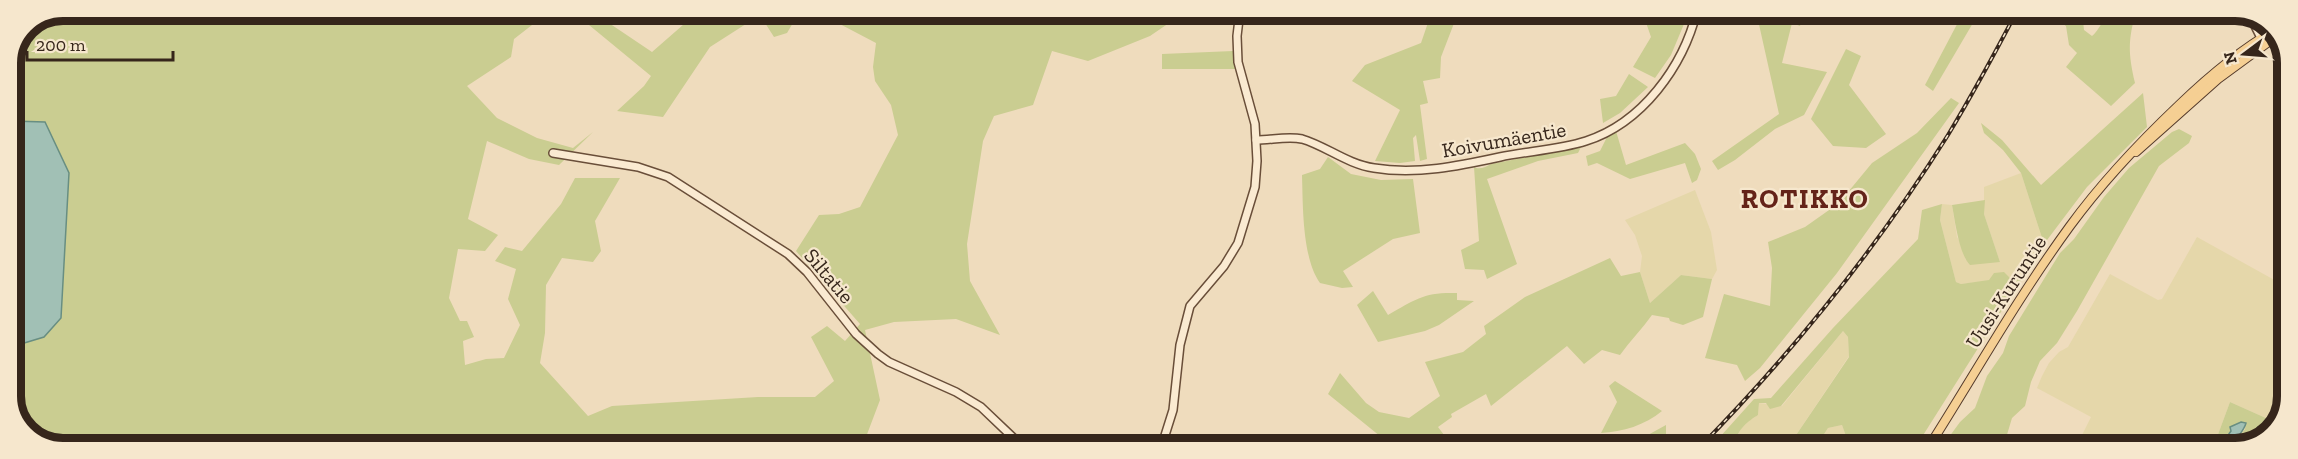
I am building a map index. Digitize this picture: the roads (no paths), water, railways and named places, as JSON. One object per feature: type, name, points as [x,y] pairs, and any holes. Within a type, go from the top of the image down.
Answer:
[{"type":"main road","name":"Uusi-Kuruntie","points":[[1934,438],[2069,227],[2122,162],[2153,128],[2214,73],[2268,36]]},
{"type":"street","points":[[1164,438],[1173,410],[1180,345],[1190,306],[1224,266],[1241,235],[1256,181],[1256,140],[1250,101],[1238,62],[1239,21]]},
{"type":"street","name":"Koivumäentie","points":[[1256,140],[1296,138],[1358,164],[1373,168],[1407,171],[1445,167],[1583,142],[1623,122],[1659,90],[1684,48],[1693,21]]},
{"type":"street","points":[[2262,30],[2265,39]]},
{"type":"street","name":"Siltatie","points":[[553,153],[638,167],[668,177],[782,250],[807,272],[848,325],[889,362],[956,392],[981,407],[1014,438]]},
{"type":"water","points":[[21,121],[45,122],[69,173],[61,318],[44,337],[21,344]]},
{"type":"water","points":[[2241,422],[2246,423],[2238,438],[2226,438],[2231,431],[2230,427]]},
{"type":"railway","points":[[1708,438],[1800,337],[1863,259],[1948,135],[2012,21]]},
{"type":"district","name":"ROTIKKO","points":[[1805,199]]}]
